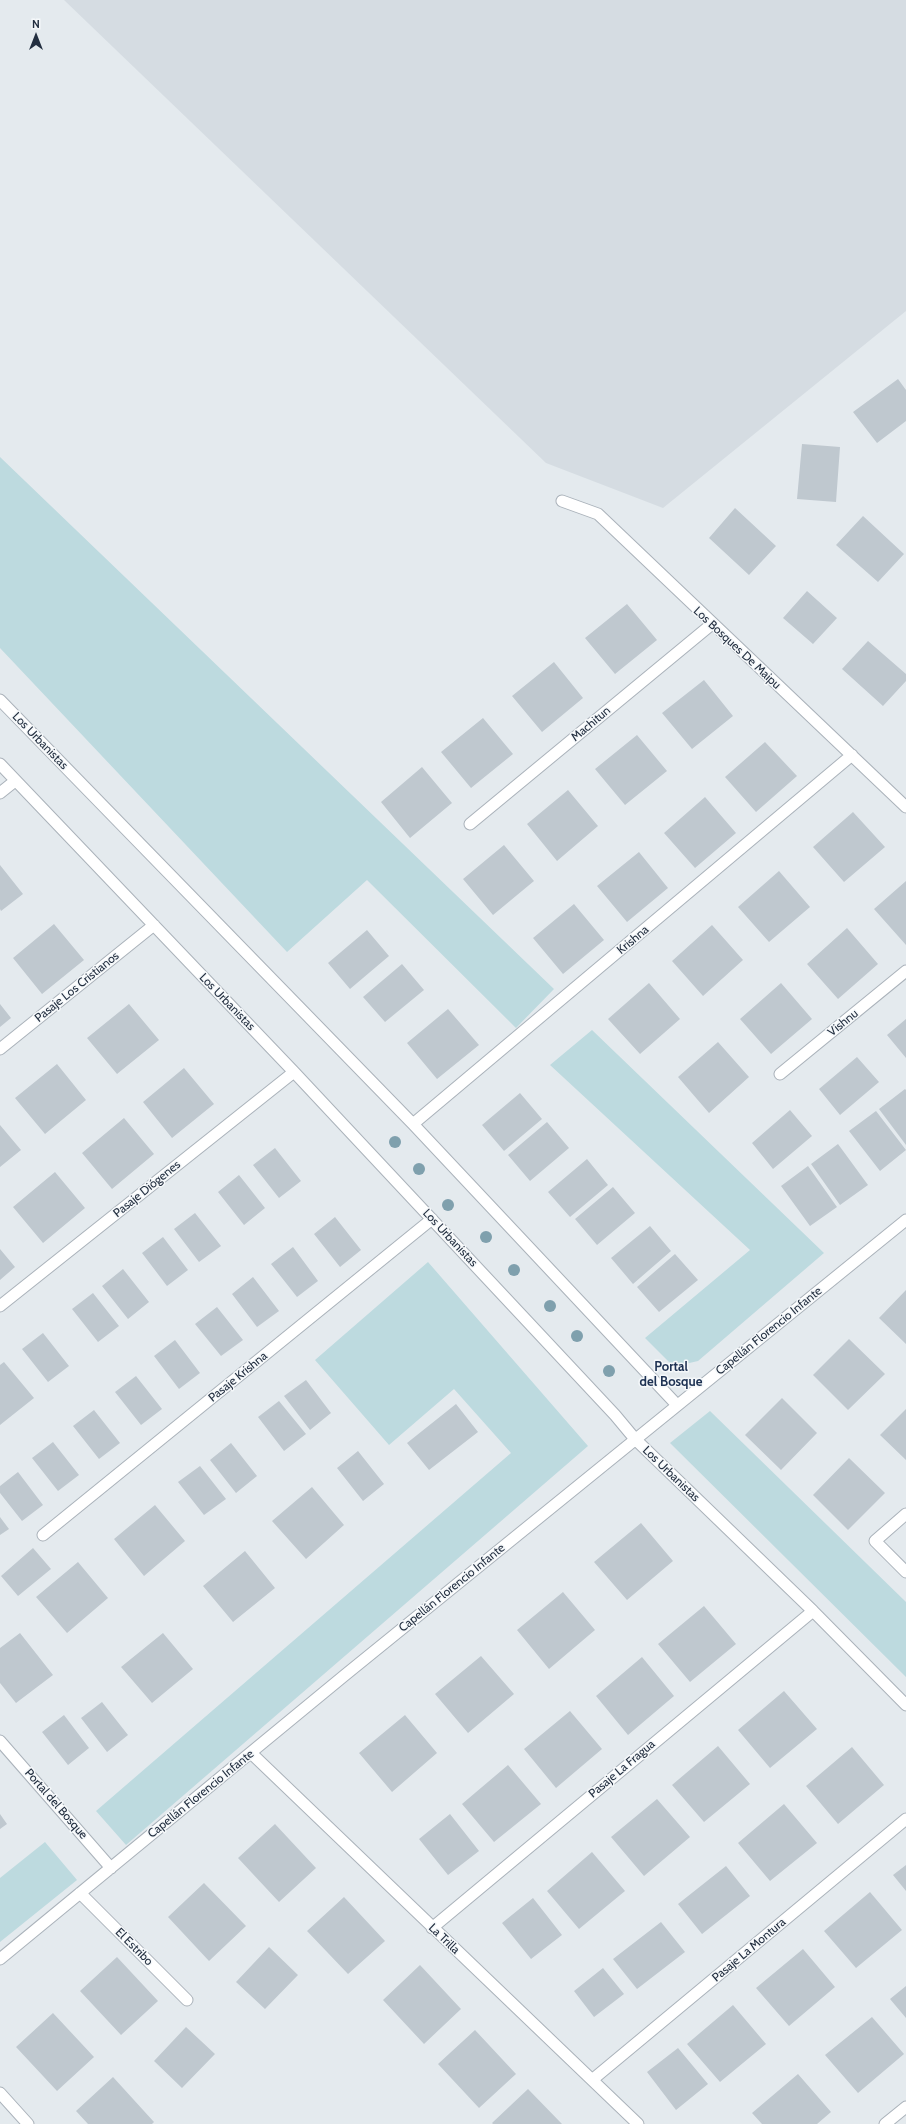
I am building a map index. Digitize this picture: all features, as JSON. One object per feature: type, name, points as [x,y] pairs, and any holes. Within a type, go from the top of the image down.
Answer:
[{"type":"street","name":"Los Bosques De Maipu","points":[[562,501],[598,514],[906,807]]},
{"type":"street","name":"Machitun","points":[[470,824],[712,624]]},
{"type":"street","name":"Los Urbanistas","points":[[0,700],[413,1124],[677,1406]]},
{"type":"street","name":"Krishna","points":[[413,1124],[852,755]]},
{"type":"street","name":"Los Urbanistas","points":[[0,764],[294,1072],[616,1415],[635,1439],[813,1611],[906,1705]]},
{"type":"street","points":[[0,793],[15,781]]},
{"type":"street","name":"Pasaje Los Cristianos","points":[[0,1049],[154,925]]},
{"type":"street","name":"Vishnu","points":[[780,1074],[906,971]]},
{"type":"street","name":"Pasaje Diógenes","points":[[0,1306],[294,1072]]},
{"type":"street","name":"Pasaje Krishna","points":[[43,1535],[432,1219]]},
{"type":"street","name":"Capellán Florencio Infante","points":[[0,1959],[635,1439],[906,1220]]},
{"type":"street","points":[[906,1514],[875,1541],[906,1572]]},
{"type":"street","name":"Pasaje La Fragua","points":[[432,1928],[813,1611]]},
{"type":"street","name":"Portal del Bosque","points":[[0,1741],[111,1868]]},
{"type":"street","name":"La Trilla","points":[[251,1753],[638,2124]]},
{"type":"street","name":"Pasaje La Montura","points":[[592,2080],[906,1819]]},
{"type":"street","name":"El Estribo","points":[[80,1893],[187,2000]]},
{"type":"street","points":[[0,2093],[28,2124]]},
{"type":"street","points":[[885,2124],[906,2107]]},
{"type":"shaded area","points":[[64,0],[906,0],[906,311],[663,508],[546,463]]},
{"type":"shaded area","points":[[0,457],[554,989],[516,1028],[367,880],[287,952],[0,648]]},
{"type":"shaded area","points":[[592,1030],[824,1253],[698,1361],[685,1364],[670,1363],[645,1338],[750,1250],[550,1065]]},
{"type":"shaded area","points":[[428,1262],[588,1446],[126,1845],[96,1811],[511,1453],[454,1389],[389,1445],[315,1360]]},
{"type":"shaded area","points":[[710,1411],[906,1602],[906,1677],[670,1443]]},
{"type":"shaded area","points":[[45,1842],[77,1880],[0,1942],[0,1878]]},
{"type":"building","points":[[898,379],[906,390],[906,421],[877,443],[853,412]]},
{"type":"building","points":[[802,444],[840,447],[836,502],[797,499]]},
{"type":"building","points":[[735,508],[776,546],[749,575],[709,538]]},
{"type":"building","points":[[863,516],[904,554],[878,582],[836,545]]},
{"type":"building","points":[[807,591],[837,618],[813,644],[783,618]]},
{"type":"building","points":[[627,604],[657,640],[615,674],[585,638]]},
{"type":"building","points":[[868,641],[906,674],[906,681],[883,706],[842,669]]},
{"type":"building","points":[[554,662],[583,698],[542,732],[512,696]]},
{"type":"building","points":[[704,680],[733,716],[692,749],[662,713]]},
{"type":"building","points":[[483,718],[513,754],[471,788],[441,752]]},
{"type":"building","points":[[637,735],[667,771],[625,805],[595,769]]},
{"type":"building","points":[[765,742],[797,776],[756,812],[725,777]]},
{"type":"building","points":[[422,767],[452,803],[410,838],[381,802]]},
{"type":"building","points":[[568,790],[598,826],[557,861],[527,824]]},
{"type":"building","points":[[705,797],[736,833],[695,868],[664,833]]},
{"type":"building","points":[[853,812],[885,847],[844,882],[813,847]]},
{"type":"building","points":[[504,845],[534,881],[493,915],[463,879]]},
{"type":"building","points":[[639,852],[668,888],[627,922],[597,886]]},
{"type":"building","points":[[0,865],[23,894],[1,911],[0,909]]},
{"type":"building","points":[[779,871],[810,907],[769,942],[738,907]]},
{"type":"building","points":[[906,881],[906,945],[874,909]]},
{"type":"building","points":[[574,904],[604,940],[563,974],[533,938]]},
{"type":"building","points":[[54,924],[84,960],[42,994],[13,958]]},
{"type":"building","points":[[712,925],[743,960],[703,996],[672,961]]},
{"type":"building","points":[[847,928],[878,964],[838,999],[807,964]]},
{"type":"building","points":[[367,930],[389,956],[350,989],[328,963]]},
{"type":"building","points":[[402,964],[424,990],[385,1022],[363,997]]},
{"type":"building","points":[[649,983],[680,1019],[640,1054],[608,1019]]},
{"type":"building","points":[[781,983],[812,1019],[771,1054],[740,1019]]},
{"type":"building","points":[[0,1004],[11,1018],[0,1027]]},
{"type":"building","points":[[129,1004],[159,1040],[117,1074],[87,1038]]},
{"type":"building","points":[[448,1009],[479,1045],[437,1079],[407,1043]]},
{"type":"building","points":[[906,1019],[906,1058],[887,1035]]},
{"type":"building","points":[[718,1042],[749,1077],[709,1113],[678,1077]]},
{"type":"building","points":[[857,1057],[879,1082],[840,1115],[819,1089]]},
{"type":"building","points":[[57,1064],[86,1100],[45,1134],[15,1098]]},
{"type":"building","points":[[184,1068],[214,1104],[172,1138],[143,1102]]},
{"type":"building","points":[[905,1089],[906,1090],[906,1145],[879,1109]]},
{"type":"building","points":[[520,1093],[542,1119],[504,1151],[482,1125]]},
{"type":"building","points":[[790,1110],[812,1136],[773,1169],[752,1143]]},
{"type":"building","points":[[876,1111],[906,1150],[880,1171],[849,1131]]},
{"type":"building","points":[[124,1118],[154,1154],[112,1189],[82,1153]]},
{"type":"building","points":[[547,1122],[569,1148],[530,1181],[508,1155]]},
{"type":"building","points":[[0,1125],[21,1150],[0,1167]]},
{"type":"building","points":[[838,1144],[868,1185],[840,1205],[811,1164]]},
{"type":"building","points":[[275,1148],[301,1181],[279,1198],[253,1165]]},
{"type":"building","points":[[587,1159],[608,1185],[570,1217],[548,1192]]},
{"type":"building","points":[[808,1166],[837,1207],[810,1226],[781,1186]]},
{"type":"building","points":[[55,1172],[85,1208],[43,1243],[13,1207]]},
{"type":"building","points":[[239,1175],[265,1208],[244,1225],[218,1192]]},
{"type":"building","points":[[613,1187],[635,1213],[597,1245],[575,1219]]},
{"type":"building","points":[[195,1213],[221,1246],[199,1262],[174,1229]]},
{"type":"building","points":[[335,1217],[361,1250],[340,1267],[314,1234]]},
{"type":"building","points":[[650,1226],[671,1251],[633,1284],[611,1258]]},
{"type":"building","points":[[163,1237],[188,1270],[167,1286],[142,1253]]},
{"type":"building","points":[[293,1247],[318,1281],[297,1297],[271,1264]]},
{"type":"building","points":[[0,1249],[15,1267],[0,1280]]},
{"type":"building","points":[[675,1254],[698,1280],[659,1312],[637,1287]]},
{"type":"building","points":[[123,1269],[149,1302],[128,1319],[102,1286]]},
{"type":"building","points":[[253,1277],[279,1311],[257,1327],[232,1294]]},
{"type":"building","points":[[906,1290],[906,1344],[879,1318]]},
{"type":"building","points":[[93,1293],[119,1326],[98,1342],[72,1309]]},
{"type":"building","points":[[217,1307],[243,1340],[221,1356],[195,1324]]},
{"type":"building","points":[[43,1333],[69,1366],[48,1382],[22,1349]]},
{"type":"building","points":[[849,1339],[885,1374],[848,1410],[813,1375]]},
{"type":"building","points":[[175,1340],[200,1373],[179,1389],[154,1356]]},
{"type":"building","points":[[4,1362],[34,1398],[0,1425],[0,1365]]},
{"type":"building","points":[[136,1376],[162,1409],[141,1425],[115,1392]]},
{"type":"building","points":[[306,1380],[331,1413],[310,1430],[284,1396]]},
{"type":"building","points":[[782,1398],[817,1433],[781,1470],[745,1435]]},
{"type":"building","points":[[279,1401],[306,1434],[284,1451],[258,1417]]},
{"type":"building","points":[[456,1404],[478,1432],[429,1470],[407,1443]]},
{"type":"building","points":[[906,1409],[906,1460],[880,1435]]},
{"type":"building","points":[[94,1410],[120,1443],[99,1459],[73,1426]]},
{"type":"building","points":[[53,1442],[79,1475],[58,1491],[32,1458]]},
{"type":"building","points":[[231,1443],[257,1476],[236,1493],[210,1460]]},
{"type":"building","points":[[358,1451],[384,1484],[363,1501],[337,1468]]},
{"type":"building","points":[[849,1458],[885,1493],[848,1530],[813,1495]]},
{"type":"building","points":[[200,1466],[226,1499],[204,1515],[178,1482]]},
{"type":"building","points":[[18,1472],[43,1505],[22,1521],[0,1493],[0,1486]]},
{"type":"building","points":[[312,1487],[344,1525],[306,1559],[272,1521]]},
{"type":"building","points":[[155,1505],[185,1541],[144,1576],[114,1539]]},
{"type":"building","points":[[0,1517],[9,1529],[0,1535]]},
{"type":"building","points":[[641,1523],[673,1561],[627,1600],[594,1562]]},
{"type":"building","points":[[33,1548],[51,1569],[18,1596],[1,1576]]},
{"type":"building","points":[[245,1551],[275,1588],[233,1622],[203,1586]]},
{"type":"building","points":[[78,1562],[108,1598],[67,1633],[36,1597]]},
{"type":"building","points":[[563,1592],[595,1630],[549,1669],[517,1630]]},
{"type":"building","points":[[704,1606],[736,1644],[690,1682],[658,1644]]},
{"type":"building","points":[[20,1633],[53,1675],[16,1703],[0,1683],[0,1648]]},
{"type":"building","points":[[163,1633],[193,1669],[152,1703],[121,1667]]},
{"type":"building","points":[[481,1656],[514,1694],[468,1733],[435,1694]]},
{"type":"building","points":[[642,1657],[674,1696],[628,1735],[596,1696]]},
{"type":"building","points":[[784,1691],[817,1729],[770,1768],[738,1730]]},
{"type":"building","points":[[102,1702],[128,1735],[107,1752],[81,1718]]},
{"type":"building","points":[[570,1711],[602,1749],[556,1788],[524,1749]]},
{"type":"building","points":[[64,1715],[89,1748],[68,1765],[42,1732]]},
{"type":"building","points":[[405,1715],[437,1753],[392,1792],[359,1753]]},
{"type":"building","points":[[718,1746],[750,1784],[704,1822],[672,1785]]},
{"type":"building","points":[[852,1747],[884,1785],[838,1824],[806,1786]]},
{"type":"building","points":[[508,1765],[541,1804],[494,1842],[462,1804]]},
{"type":"building","points":[[657,1799],[690,1837],[644,1876],[611,1837]]},
{"type":"building","points":[[784,1804],[817,1843],[770,1881],[738,1843]]},
{"type":"building","points":[[0,1814],[7,1824],[0,1829]]},
{"type":"building","points":[[450,1814],[479,1851],[448,1875],[419,1839]]},
{"type":"building","points":[[275,1824],[316,1868],[279,1902],[238,1858]]},
{"type":"building","points":[[592,1852],[625,1891],[579,1929],[547,1891]]},
{"type":"building","points":[[906,1865],[906,1891],[893,1875]]},
{"type":"building","points":[[726,1866],[750,1896],[702,1934],[678,1904]]},
{"type":"building","points":[[204,1883],[246,1926],[209,1961],[168,1917]]},
{"type":"building","points":[[870,1892],[902,1930],[856,1968],[824,1931]]},
{"type":"building","points":[[344,1897],[385,1941],[348,1974],[307,1931]]},
{"type":"building","points":[[533,1898],[562,1935],[531,1959],[502,1923]]},
{"type":"building","points":[[661,1922],[685,1952],[637,1989],[613,1959]]},
{"type":"building","points":[[269,1947],[298,1975],[265,2009],[236,1982]]},
{"type":"building","points":[[803,1949],[835,1987],[789,2026],[756,1988]]},
{"type":"building","points":[[117,1957],[158,2001],[121,2035],[80,1991]]},
{"type":"building","points":[[420,1965],[461,2009],[424,2044],[383,2000]]},
{"type":"building","points":[[603,1968],[624,1994],[594,2017],[574,1991]]},
{"type":"building","points":[[906,1986],[906,2018],[890,1999]]},
{"type":"building","points":[[733,2005],[766,2044],[720,2082],[687,2044]]},
{"type":"building","points":[[53,2013],[94,2057],[57,2091],[16,2047]]},
{"type":"building","points":[[872,2017],[904,2054],[858,2093],[825,2055]]},
{"type":"building","points":[[186,2027],[215,2054],[182,2088],[154,2061]]},
{"type":"building","points":[[475,2030],[516,2074],[479,2108],[438,2064]]},
{"type":"building","points":[[678,2048],[708,2084],[676,2110],[647,2072]]},
{"type":"building","points":[[798,2074],[831,2112],[817,2124],[762,2124],[752,2113]]},
{"type":"building","points":[[113,2077],[154,2122],[152,2124],[88,2124],[76,2111]]},
{"type":"building","points":[[528,2089],[562,2124],[492,2123]]},
{"type":"district","name":"Portal del Bosque","points":[[671,1374]]}]
